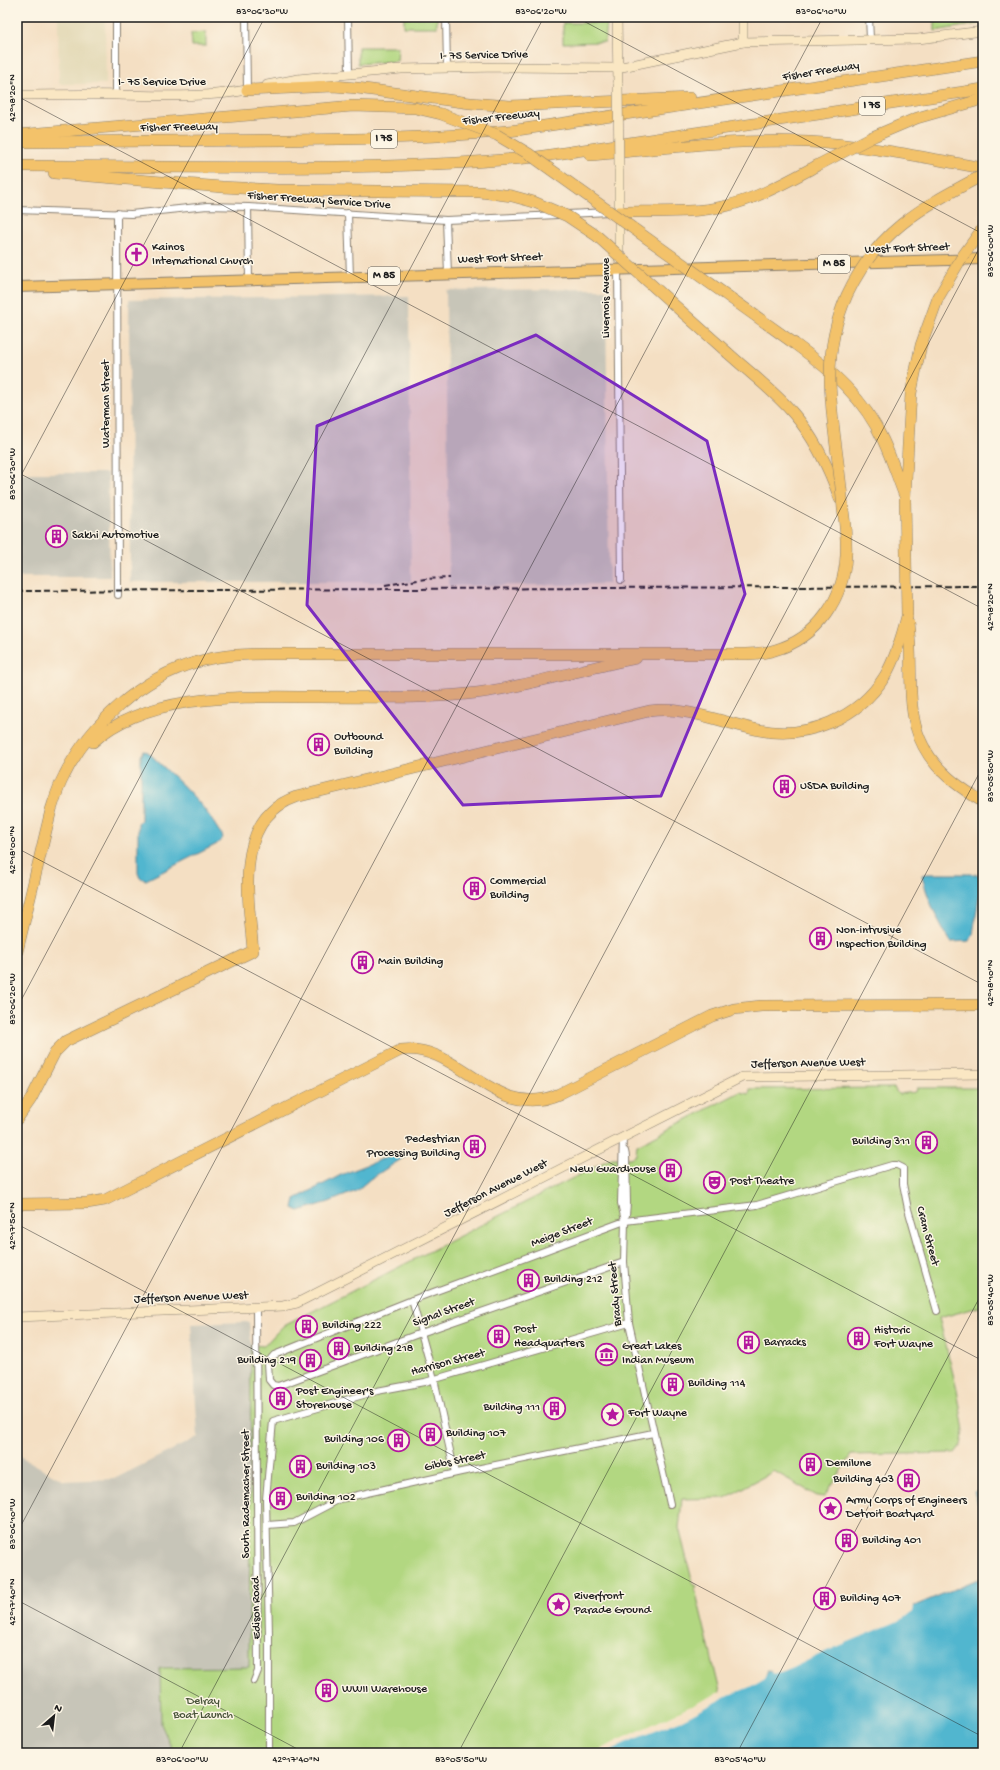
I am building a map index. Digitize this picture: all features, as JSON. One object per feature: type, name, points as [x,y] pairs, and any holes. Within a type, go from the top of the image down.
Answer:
[{"type":"highway","name":"Fisher Freeway","points":[[17,142],[154,142],[460,136],[517,130],[983,61]]},
{"type":"highway","points":[[247,90],[333,86],[470,103],[510,106],[748,96]]},
{"type":"highway","name":"I 75","points":[[17,166],[230,168],[407,166],[472,163],[537,157],[983,89]]},
{"type":"highway","points":[[619,212],[694,211],[726,205],[765,192],[872,137],[917,118],[983,99]]},
{"type":"highway","points":[[17,135],[353,106],[403,107],[441,114],[497,135],[529,154],[795,344],[833,373],[860,402],[883,439],[905,496]]},
{"type":"highway","points":[[537,157],[585,156],[749,142],[779,141],[848,145],[983,168]]},
{"type":"highway","points":[[17,171],[277,190],[480,192],[512,196],[534,202],[567,216],[597,236],[784,403],[807,431],[821,453],[833,479],[843,509]]},
{"type":"highway","points":[[17,952],[51,810],[64,775],[74,758],[110,715],[145,686],[164,674],[184,666],[216,657],[266,654],[735,654],[767,652],[788,646],[808,633],[823,619],[836,596],[843,574],[846,540],[831,401],[830,368],[836,326],[847,295],[868,260],[885,239],[904,221],[929,204],[983,175]]},
{"type":"highway","points":[[983,228],[959,261],[938,298],[921,345],[911,393],[905,496],[907,616],[910,644],[913,717],[917,735],[925,750],[948,778],[983,802]]},
{"type":"highway","points":[[17,1118],[31,1099],[55,1052],[66,1041],[253,951],[247,876],[250,852],[256,834],[264,820],[277,807],[290,799],[649,711],[667,709],[687,711],[760,730],[778,733],[810,730],[838,719],[861,704],[881,681],[896,652],[907,616]]},
{"type":"highway","points":[[74,758],[96,739],[122,721],[138,714],[168,706],[205,700],[243,697],[390,697],[468,694],[485,692],[664,653]]},
{"type":"highway","points":[[17,1204],[87,1203],[105,1200],[401,1050],[419,1050],[434,1055],[507,1096],[522,1100],[538,1100],[559,1094],[712,1016],[734,1009],[761,1006],[983,1005]]},
{"type":"main road","name":"Livernois Avenue","points":[[617,17],[619,168],[618,269]]},
{"type":"main road","points":[[742,17],[743,42]]},
{"type":"main road","name":"I- 75 Service Drive","points":[[17,95],[196,97],[247,90],[298,79],[401,69],[617,68],[743,42],[918,39],[983,31]]},
{"type":"main road","name":"West Fort Street","points":[[17,287],[618,269],[983,260]]},
{"type":"main road","name":"Jefferson Avenue West","points":[[17,1317],[283,1306],[302,1301],[745,1076],[983,1074]]},
{"type":"street","points":[[116,17],[116,95]]},
{"type":"street","points":[[246,17],[247,90]]},
{"type":"street","points":[[348,17],[349,74]]},
{"type":"street","points":[[446,17],[447,68]]},
{"type":"street","points":[[869,17],[870,39]]},
{"type":"street","name":"Fisher Freeway Service Drive","points":[[17,210],[131,214],[207,206],[248,207],[446,220],[619,212]]},
{"type":"street","points":[[248,207],[249,280]]},
{"type":"street","name":"Waterman Street","points":[[117,213],[118,595]]},
{"type":"street","points":[[348,213],[350,277]]},
{"type":"street","points":[[446,220],[448,274]]},
{"type":"street","name":"Livernois Avenue","points":[[618,269],[621,580]]},
{"type":"street","name":"Brady Street","points":[[623,1137],[624,1149],[622,1156],[621,1203],[625,1221],[624,1262],[629,1323],[670,1504]]},
{"type":"street","name":"Meige Street","points":[[273,1385],[269,1380],[268,1362],[271,1356],[412,1300],[625,1221],[758,1206],[892,1165],[900,1166]]},
{"type":"street","name":"Cram Street","points":[[900,1166],[904,1171],[903,1184],[908,1209],[937,1311]]},
{"type":"street","name":"Signal Street","points":[[273,1385],[278,1386],[421,1333],[624,1262]]},
{"type":"street","points":[[412,1300],[434,1379],[455,1473]]},
{"type":"street","name":"South Rademacher Street","points":[[254,1680],[258,1671],[256,1307]]},
{"type":"street","name":"Harrison Street","points":[[273,1421],[377,1391],[434,1379],[629,1323]]},
{"type":"street","name":"Edison Road","points":[[269,1747],[266,1499],[273,1421]]},
{"type":"street","name":"Gibbs Street","points":[[267,1525],[294,1523],[340,1499],[455,1473],[653,1433]]},
{"type":"highlighted area","points":[[536,335],[707,441],[745,594],[661,796],[463,805],[307,605],[317,426]]},
{"type":"shaded area","points":[[58,17],[105,17],[106,84],[59,84]]},
{"type":"shaded area","points":[[606,289],[609,584],[449,586],[446,290]]},
{"type":"shaded area","points":[[409,296],[411,582],[130,582],[129,300]]},
{"type":"shaded area","name":"Sakhi Automotive","points":[[17,473],[108,473],[110,577],[17,577]]},
{"type":"shaded area","points":[[249,1322],[251,1345],[249,1667],[161,1724],[174,1753],[17,1753],[17,1432],[18,1455],[64,1481],[114,1479],[198,1437],[191,1324]]},
{"type":"green space","points":[[404,17],[437,17],[437,27],[404,27]]},
{"type":"green space","points":[[935,17],[983,17],[983,23],[935,31]]},
{"type":"green space","points":[[563,23],[607,23],[605,42],[563,43]]},
{"type":"green space","points":[[206,32],[206,46],[192,46],[191,33]]},
{"type":"green space","points":[[358,47],[398,47],[397,61],[358,64]]},
{"type":"green space","name":"Fort Wayne","points":[[894,1088],[898,1094],[916,1092],[917,1088],[983,1088],[983,1306],[939,1318],[957,1390],[964,1431],[961,1445],[955,1453],[851,1455],[824,1497],[817,1496],[774,1471],[725,1498],[682,1499],[679,1528],[693,1584],[697,1586],[695,1589],[721,1696],[597,1753],[174,1753],[161,1724],[160,1668],[249,1667],[251,1345],[264,1346],[282,1327],[612,1158],[630,1158],[636,1155],[637,1145],[740,1092],[749,1094],[750,1089]]},
{"type":"water","points":[[144,751],[148,752],[203,807],[223,838],[217,844],[146,880],[140,878],[138,873],[138,823],[141,820],[141,756]]},
{"type":"water","points":[[976,874],[982,877],[973,934],[969,941],[951,942],[937,918],[930,901],[922,875]]},
{"type":"water","points":[[403,1151],[409,1151],[406,1156],[370,1179],[356,1191],[329,1202],[299,1211],[293,1208],[295,1199],[341,1175]]},
{"type":"water","points":[[983,1489],[983,1518],[974,1492]]},
{"type":"water","points":[[978,1579],[979,1582],[983,1581],[983,1753],[597,1753],[767,1674],[767,1670],[778,1671],[876,1627],[912,1607]]},
{"type":"water","points":[[220,1747],[240,1750],[240,1753],[218,1753]]},
{"type":"pier","points":[[907,1606],[914,1606],[913,1612],[903,1619],[827,1651],[790,1669],[774,1674],[772,1671],[772,1668],[778,1669],[799,1660],[826,1645],[875,1625]]},
{"type":"pier","points":[[767,1670],[765,1678],[750,1687],[730,1695],[682,1720],[632,1740],[606,1753],[595,1753],[613,1743]]},
{"type":"railway","points":[[385,585],[425,579],[450,578]]},
{"type":"railway","points":[[17,591],[983,586]]},
{"type":"place","name":"Kainos International Church","points":[[136,255]]},
{"type":"place","name":"Sakhi Automotive","points":[[56,536]]},
{"type":"place","name":"Outbound Building","points":[[319,745]]},
{"type":"place","name":"USDA Building","points":[[784,787]]},
{"type":"place","name":"Commercial Building","points":[[475,889]]},
{"type":"place","name":"Non-intrusive Inspection Building","points":[[821,938]]},
{"type":"place","name":"Main Building","points":[[362,962]]},
{"type":"place","name":"Building 311","points":[[926,1142]]},
{"type":"place","name":"Pedestrian Processing Building","points":[[475,1147]]},
{"type":"place","name":"New Guardhouse","points":[[671,1170]]},
{"type":"place","name":"Post Theatre","points":[[714,1182]]},
{"type":"place","name":"Building 212","points":[[528,1280]]},
{"type":"place","name":"Building 222","points":[[306,1326]]},
{"type":"place","name":"Post Headquarters","points":[[498,1337]]},
{"type":"place","name":"Historic Fort Wayne","points":[[859,1338]]},
{"type":"place","name":"Barracks","points":[[748,1343]]},
{"type":"place","name":"Building 218","points":[[339,1349]]},
{"type":"place","name":"Great Lakes Indian Museum","points":[[607,1354]]},
{"type":"place","name":"Building 219","points":[[311,1361]]},
{"type":"place","name":"Building 114","points":[[673,1384]]},
{"type":"place","name":"Post Engineer's Storehouse","points":[[280,1399]]},
{"type":"place","name":"Building 111","points":[[555,1408]]},
{"type":"place","name":"Fort Wayne","points":[[612,1414]]},
{"type":"place","name":"Building 107","points":[[431,1434]]},
{"type":"place","name":"Building 106","points":[[399,1440]]},
{"type":"place","name":"Demilune","points":[[811,1464]]},
{"type":"place","name":"Building 103","points":[[301,1467]]},
{"type":"place","name":"Building 403","points":[[909,1480]]},
{"type":"place","name":"Building 102","points":[[280,1498]]},
{"type":"place","name":"Army Corps of Engineers Detroit Boatyard","points":[[830,1508]]},
{"type":"place","name":"Building 401","points":[[847,1541]]},
{"type":"place","name":"Building 407","points":[[825,1599]]},
{"type":"place","name":"Riverfront Parade Ground","points":[[559,1604]]},
{"type":"place","name":"WWII Warehouse","points":[[326,1690]]},
{"type":"park label","name":"Delray Boat Launch","points":[[203,1709]]}]
